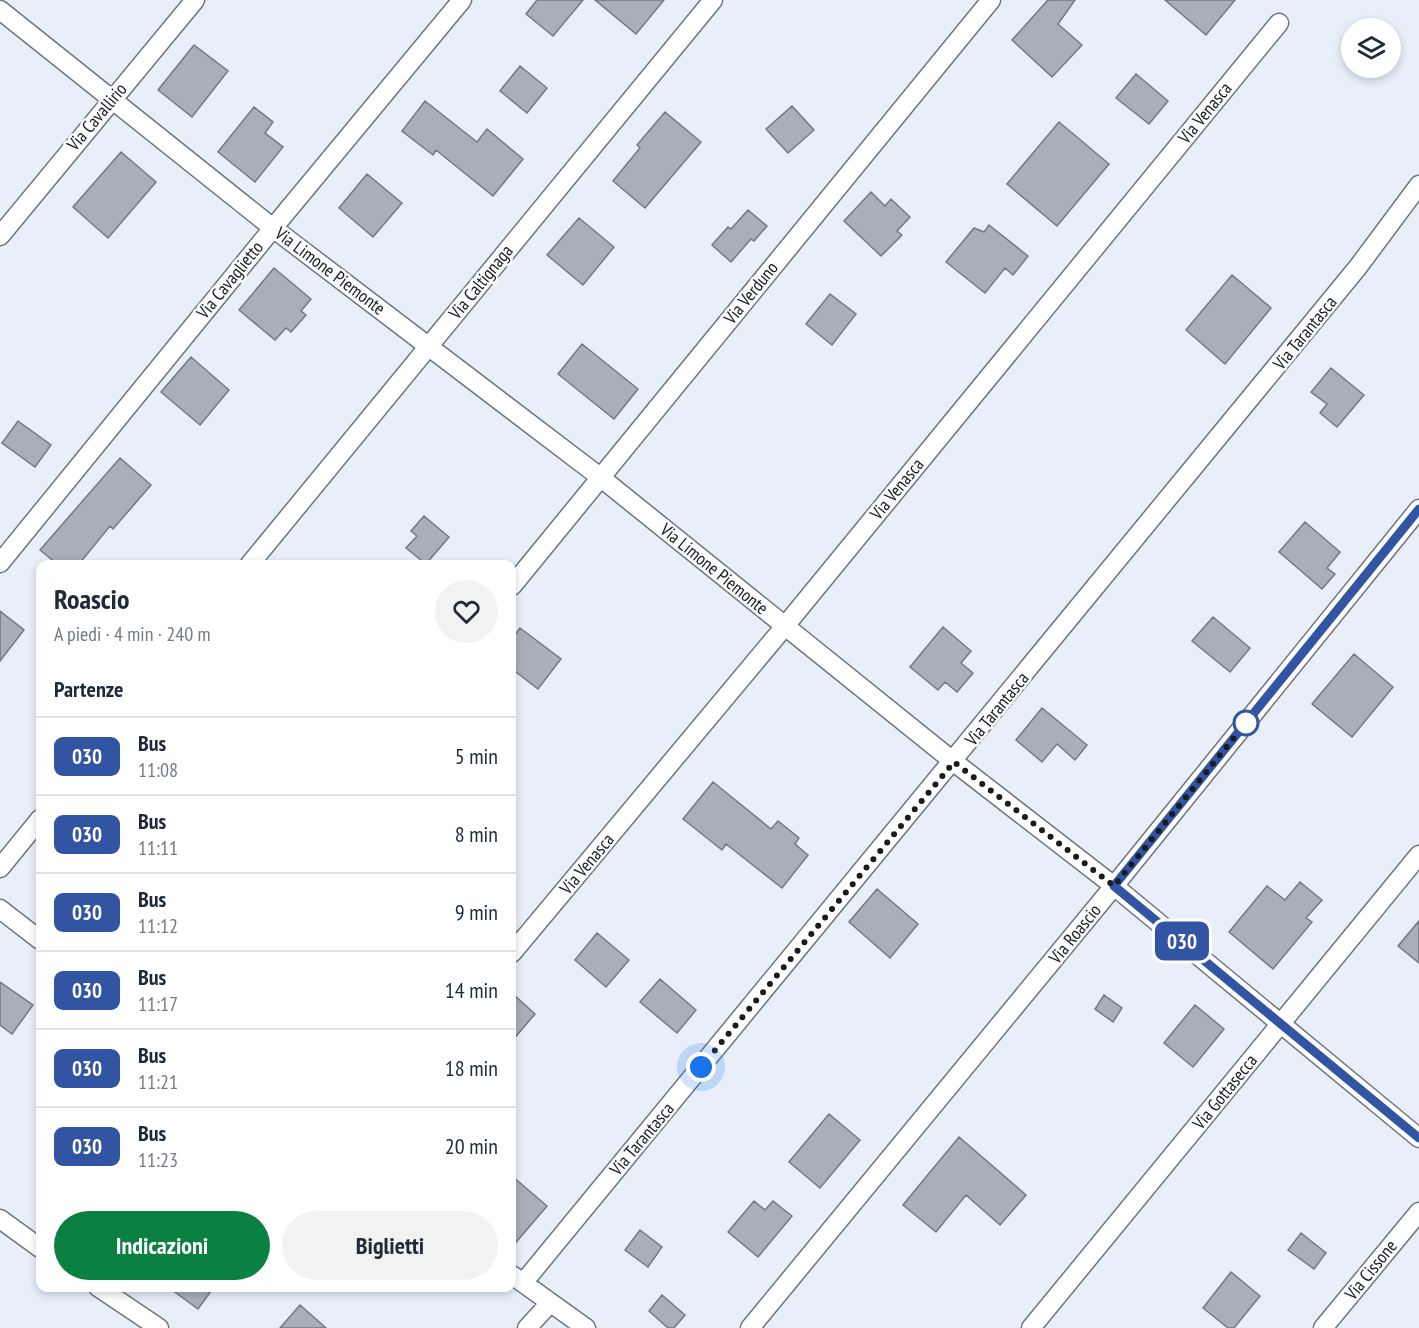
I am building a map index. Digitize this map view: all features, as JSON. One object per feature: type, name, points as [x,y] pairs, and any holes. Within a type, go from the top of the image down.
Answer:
[{"type":"street","name":"Via Cavallirio","points":[[0,236],[195,0]]},
{"type":"street","name":"Via Cavaglietto","points":[[0,562],[462,0]]},
{"type":"street","name":"Via Caltignaga","points":[[253,560],[713,0]]},
{"type":"street","name":"Via Verduno","points":[[516,581],[991,0]]},
{"type":"street","name":"Via Limone Piemonte","points":[[0,10],[273,228],[600,477],[954,762],[1114,886],[1419,1138]]},
{"type":"street","name":"Via Venasca","points":[[516,948],[785,626],[1279,23]]},
{"type":"street","name":"Via Tarantasca","points":[[517,1279],[954,762],[1358,267],[1419,185]]},
{"type":"street","name":"Via Roascio","points":[[750,1328],[1114,886],[1419,509]]},
{"type":"street","points":[[0,868],[36,824]]},
{"type":"street","name":"Via Gottasecca","points":[[1031,1328],[1419,855]]},
{"type":"street","points":[[0,909],[36,937]]},
{"type":"street","name":"Via Cissone","points":[[1323,1328],[1419,1212]]},
{"type":"street","points":[[0,1219],[36,1245]]},
{"type":"street","points":[[517,1279],[586,1328]]},
{"type":"street","points":[[105,1292],[159,1328]]},
{"type":"street","points":[[527,1328],[550,1303]]},
{"type":"building","points":[[537,0],[583,0],[553,36],[526,14]]},
{"type":"building","points":[[595,0],[664,0],[636,34]]},
{"type":"building","points":[[1048,0],[1075,0],[1058,24],[1082,45],[1052,77],[1012,40]]},
{"type":"building","points":[[1165,0],[1235,0],[1206,35]]},
{"type":"building","points":[[194,45],[228,71],[192,117],[158,90]]},
{"type":"building","points":[[520,66],[547,88],[527,113],[500,91]]},
{"type":"building","points":[[1136,74],[1168,101],[1149,124],[1116,98]]},
{"type":"building","points":[[425,101],[477,142],[487,129],[523,159],[493,196],[436,150],[433,155],[402,131]]},
{"type":"building","points":[[792,106],[814,130],[788,153],[766,129]]},
{"type":"building","points":[[254,107],[273,122],[265,133],[283,147],[255,182],[218,152]]},
{"type":"building","points":[[665,112],[701,142],[645,208],[613,181],[640,148],[637,145]]},
{"type":"building","points":[[1059,122],[1109,164],[1057,226],[1007,184]]},
{"type":"building","points":[[121,152],[156,182],[108,238],[73,207]]},
{"type":"building","points":[[367,174],[402,203],[373,237],[339,208]]},
{"type":"building","points":[[871,192],[885,206],[891,199],[910,217],[897,231],[902,235],[881,256],[844,221]]},
{"type":"building","points":[[748,210],[767,226],[754,241],[751,239],[731,262],[712,245]]},
{"type":"building","points":[[579,218],[614,247],[583,285],[547,255]]},
{"type":"building","points":[[989,225],[1028,256],[1013,275],[1005,268],[985,293],[946,262],[974,228],[984,232]]},
{"type":"building","points":[[274,268],[311,299],[301,311],[306,315],[291,332],[286,328],[275,340],[239,310]]},
{"type":"building","points":[[1232,275],[1271,308],[1225,364],[1186,330]]},
{"type":"building","points":[[830,294],[856,314],[832,345],[806,324]]},
{"type":"building","points":[[582,344],[638,389],[614,419],[558,374]]},
{"type":"building","points":[[191,357],[229,390],[200,425],[161,392]]},
{"type":"building","points":[[1331,368],[1364,395],[1337,427],[1320,413],[1327,404],[1311,392]]},
{"type":"building","points":[[18,421],[51,445],[35,467],[2,443]]},
{"type":"building","points":[[120,458],[151,485],[113,529],[110,526],[82,560],[52,560],[40,550]]},
{"type":"building","points":[[424,516],[449,537],[429,560],[421,560],[406,548],[417,536],[411,531]]},
{"type":"building","points":[[1305,522],[1340,552],[1327,568],[1335,574],[1322,589],[1279,552]]},
{"type":"building","points":[[0,611],[24,630],[0,661]]},
{"type":"building","points":[[1213,617],[1250,648],[1230,672],[1192,641]]},
{"type":"building","points":[[943,627],[971,651],[961,663],[973,673],[957,692],[945,682],[938,690],[910,667]]},
{"type":"building","points":[[520,628],[561,659],[538,689],[516,672],[516,634]]},
{"type":"building","points":[[1354,654],[1393,687],[1352,737],[1312,704]]},
{"type":"building","points":[[1042,708],[1087,745],[1075,760],[1057,744],[1042,762],[1016,740]]},
{"type":"building","points":[[713,782],[771,829],[778,821],[799,838],[795,844],[808,855],[782,888],[726,844],[722,850],[683,819]]},
{"type":"building","points":[[1300,882],[1322,900],[1306,918],[1312,922],[1273,969],[1229,932],[1267,886],[1285,900]]},
{"type":"building","points":[[877,889],[918,924],[890,958],[849,922]]},
{"type":"building","points":[[1419,921],[1419,963],[1398,946]]},
{"type":"building","points":[[597,933],[629,960],[606,987],[575,960]]},
{"type":"building","points":[[660,979],[696,1010],[677,1033],[640,1002]]},
{"type":"building","points":[[0,982],[33,1005],[12,1034],[0,1025]]},
{"type":"building","points":[[1104,995],[1122,1008],[1113,1022],[1095,1009]]},
{"type":"building","points":[[516,997],[535,1014],[516,1036]]},
{"type":"building","points":[[1195,1005],[1224,1029],[1193,1067],[1164,1043]]},
{"type":"building","points":[[829,1114],[860,1140],[820,1188],[789,1162]]},
{"type":"building","points":[[959,1137],[1026,1195],[1000,1225],[966,1195],[936,1232],[903,1205]]},
{"type":"building","points":[[516,1179],[547,1206],[516,1242]]},
{"type":"building","points":[[754,1201],[765,1210],[773,1201],[792,1216],[758,1257],[728,1232]]},
{"type":"building","points":[[640,1230],[662,1247],[648,1267],[625,1250]]},
{"type":"building","points":[[1301,1233],[1326,1253],[1314,1269],[1288,1250]]},
{"type":"building","points":[[1231,1272],[1260,1296],[1234,1328],[1228,1328],[1203,1308]]},
{"type":"building","points":[[175,1292],[210,1292],[198,1309]]},
{"type":"building","points":[[662,1295],[685,1315],[674,1328],[668,1328],[649,1311]]},
{"type":"building","points":[[300,1305],[326,1328],[280,1328]]},
{"type":"bus line","name":"030","points":[[1419,509],[1114,886],[1419,1138]]},
{"type":"route","points":[[701,1067],[954,762],[1114,886],[1246,723]]}]
